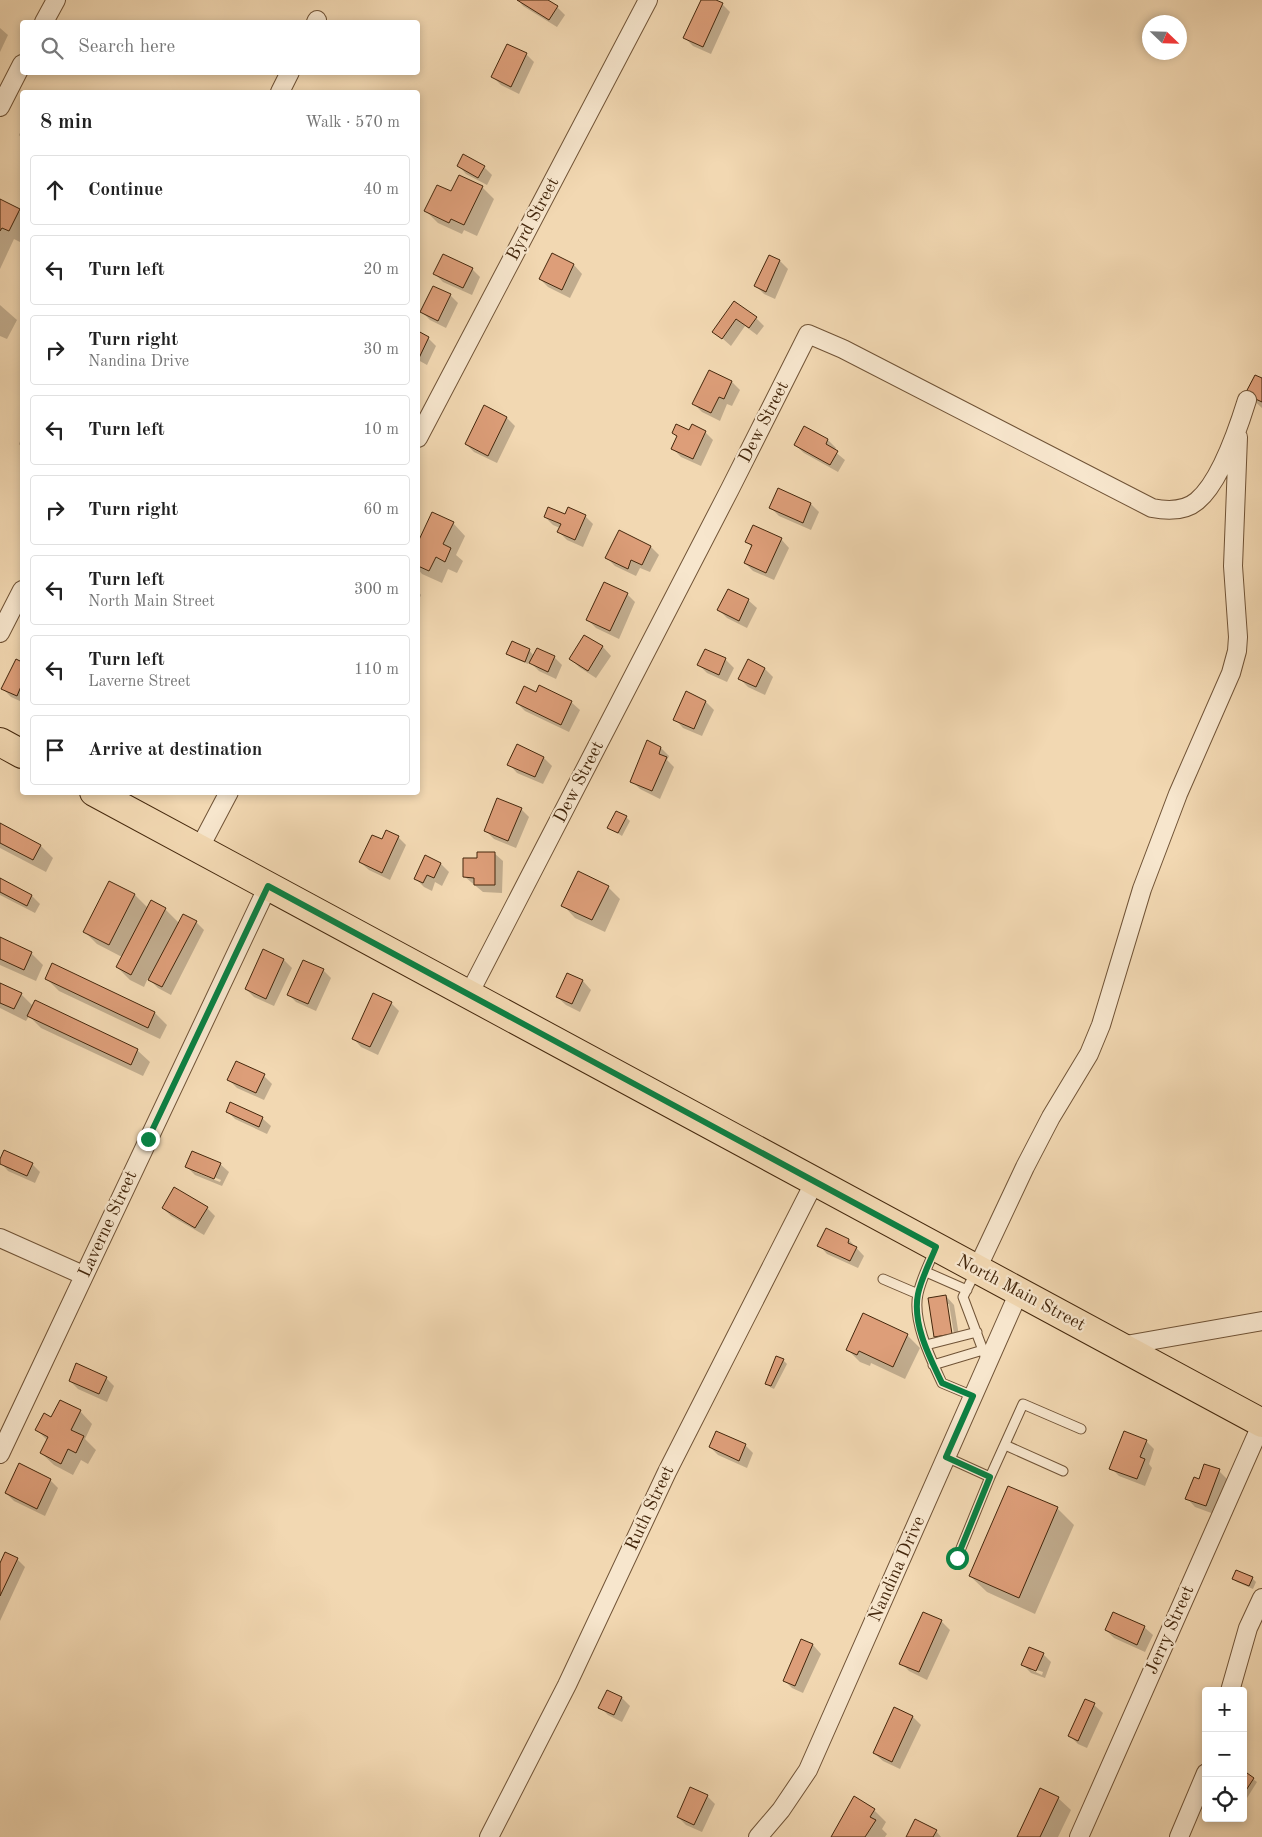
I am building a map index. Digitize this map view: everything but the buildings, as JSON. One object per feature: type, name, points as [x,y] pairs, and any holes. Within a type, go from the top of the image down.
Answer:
[{"type":"main road","points":[[0,742],[20,753]]},
{"type":"main road","name":"North Main Street","points":[[100,795],[815,1182],[931,1259],[972,1279],[1019,1292],[1262,1423]]},
{"type":"street","points":[[45,20],[56,0]]},
{"type":"street","name":"Byrd Street","points":[[420,434],[648,0]]},
{"type":"street","points":[[0,107],[20,68]]},
{"type":"street","points":[[281,90],[288,75]]},
{"type":"street","name":"Dew Street","points":[[469,994],[808,334],[843,350],[1152,508],[1167,511],[1188,507],[1196,502],[1206,491],[1239,427],[1247,400]]},
{"type":"street","points":[[972,1279],[1025,1167],[1051,1117],[1089,1054],[1101,1025],[1142,889],[1178,794],[1231,673],[1237,651],[1233,566],[1239,427]]},
{"type":"street","points":[[0,633],[20,594]]},
{"type":"street","points":[[199,849],[227,795]]},
{"type":"street","name":"Laverne Street","points":[[0,1454],[268,886]]},
{"type":"street","name":"Ruth Street","points":[[489,1837],[567,1685],[667,1472],[815,1182]]},
{"type":"street","points":[[0,1238],[83,1275]]},
{"type":"street","name":"Nandina Drive","points":[[758,1837],[808,1770],[973,1396],[986,1356],[1019,1292]]},
{"type":"street","points":[[1120,1346],[1262,1321]]},
{"type":"street","name":"Jerry Street","points":[[1079,1837],[1262,1423]]},
{"type":"street","points":[[1231,1687],[1248,1628],[1262,1598]]},
{"type":"street","points":[[1179,1837],[1204,1777]]},
{"type":"lane","points":[[931,1259],[918,1294],[918,1314],[926,1345],[942,1383],[973,1396]]},
{"type":"lane","points":[[883,1279],[918,1294]]},
{"type":"lane","points":[[933,1365],[986,1356],[964,1297],[972,1279]]},
{"type":"lane","points":[[926,1345],[977,1332]]},
{"type":"lane","points":[[957,1558],[990,1477],[1023,1404],[1081,1429]]},
{"type":"lane","points":[[1005,1445],[1063,1472]]},
{"type":"lane","points":[[946,1457],[990,1477]]},
{"type":"route","points":[[148,1139],[268,886],[936,1247],[918,1294],[918,1314],[922,1334],[933,1365],[942,1383],[973,1396],[946,1457],[990,1477],[957,1558]]}]
